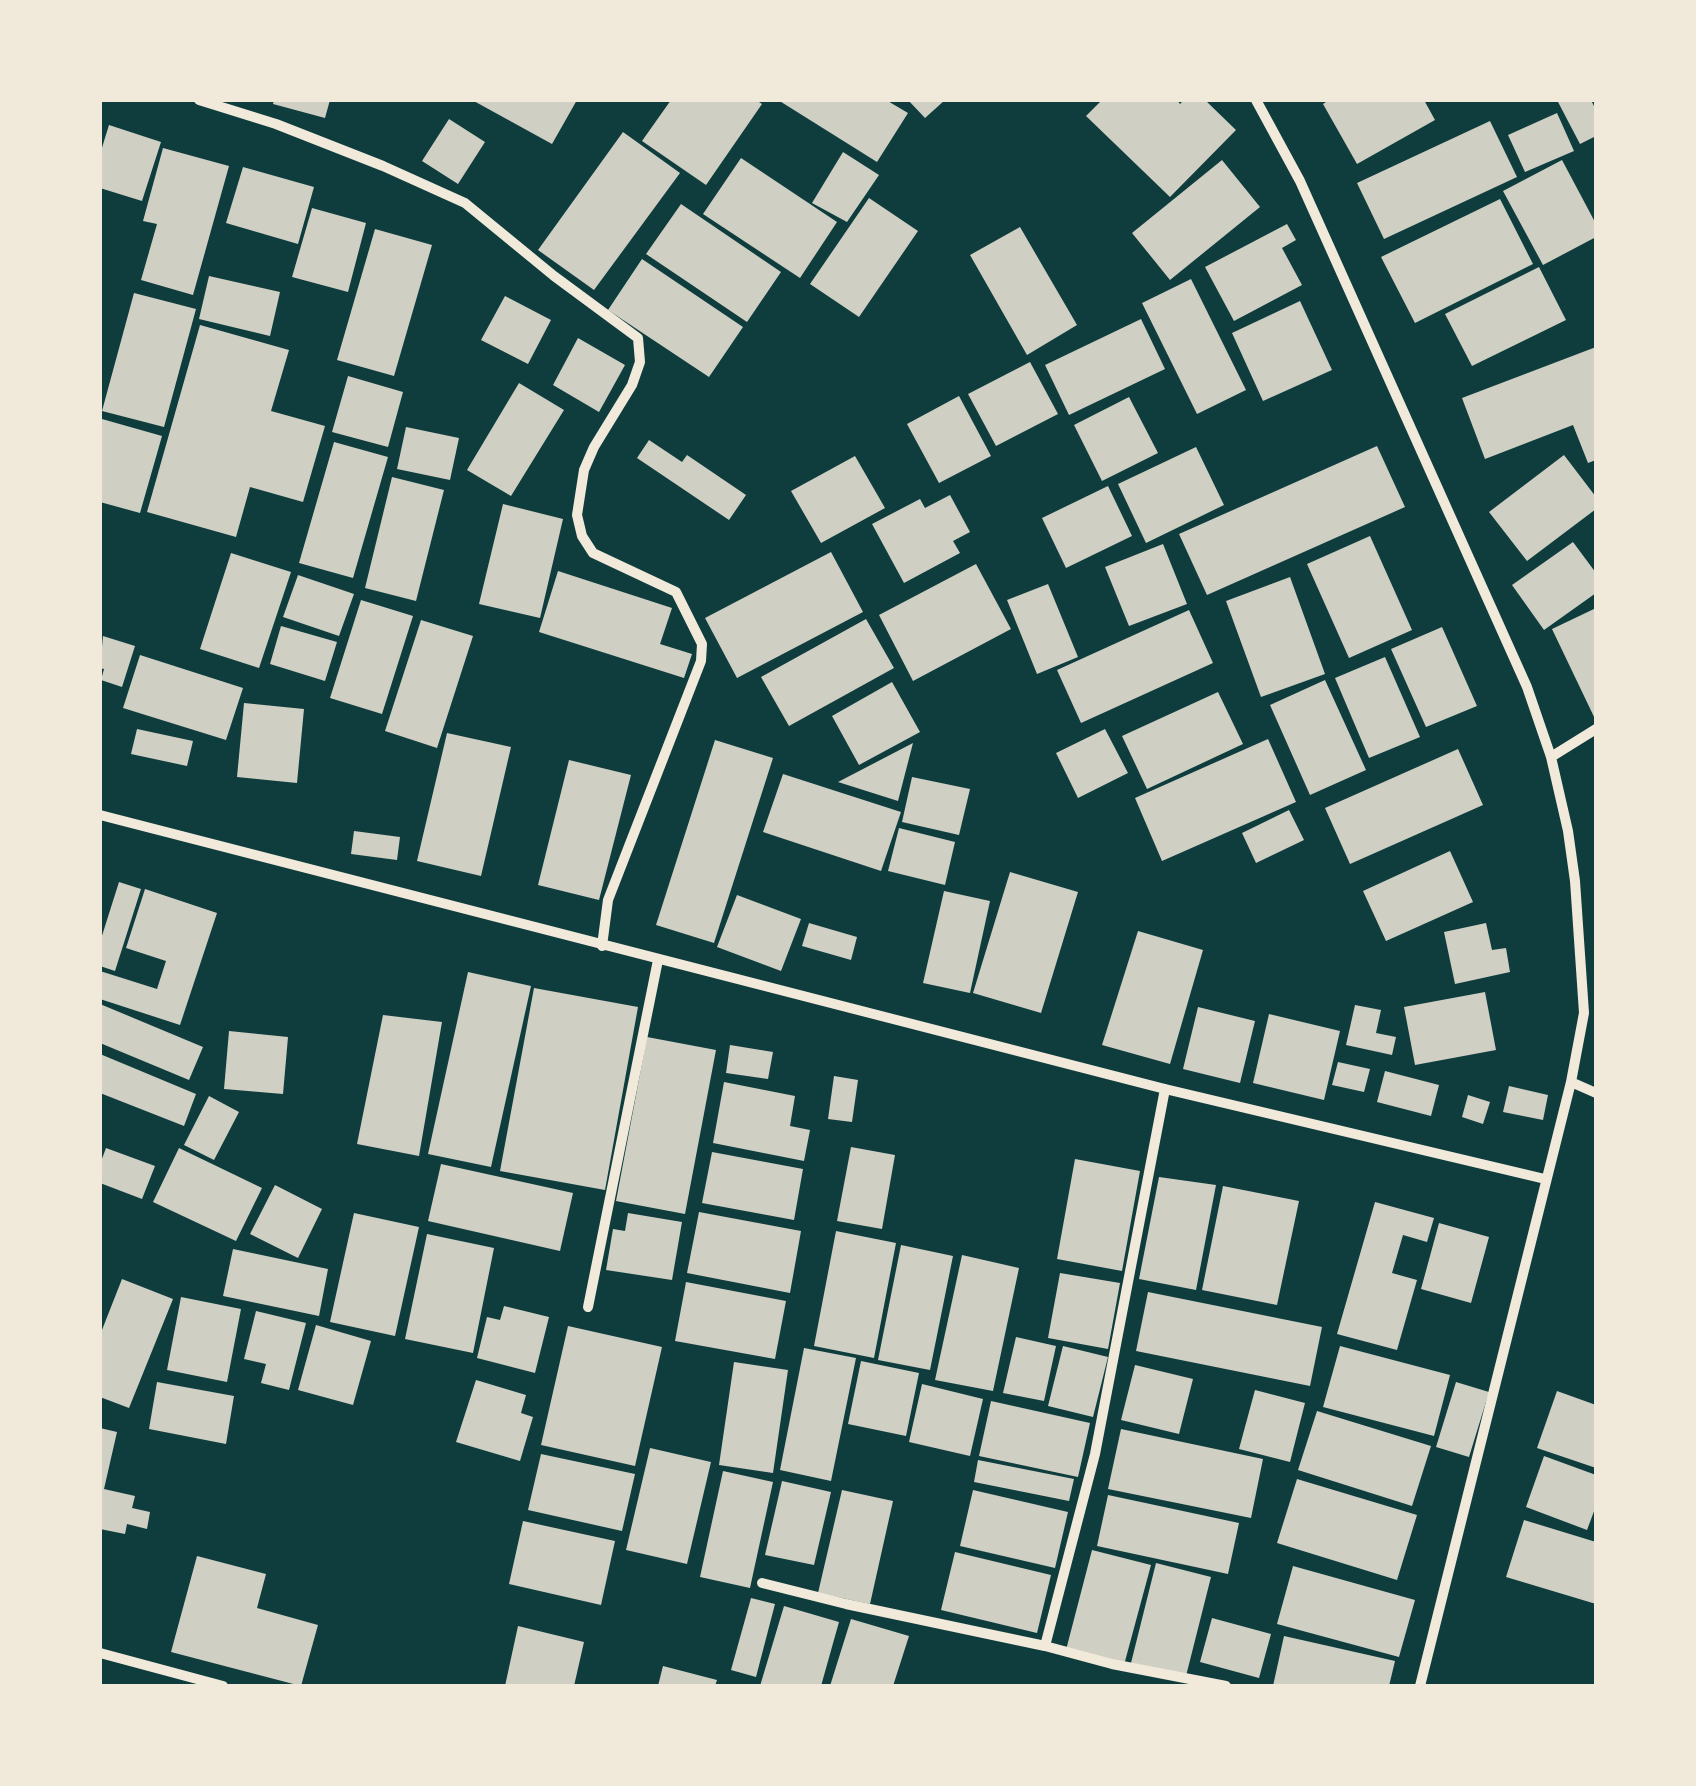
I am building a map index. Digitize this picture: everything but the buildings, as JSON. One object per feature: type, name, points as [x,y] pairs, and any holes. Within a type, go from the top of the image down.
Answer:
[{"type":"street","points":[[199,100],[276,124],[465,203],[638,338],[640,362],[632,385],[584,470],[577,515],[582,536],[593,553],[676,592],[702,644],[701,662],[608,900],[602,946]]},
{"type":"street","points":[[1256,100],[1300,181],[1527,687],[1552,757],[1568,831],[1582,953],[1584,1013],[1571,1082],[1420,1686]]},
{"type":"street","points":[[1552,757],[1596,729]]},
{"type":"street","points":[[100,814],[1165,1089],[1545,1179]]},
{"type":"street","points":[[588,1307],[658,960]]},
{"type":"street","points":[[1571,1082],[1596,1093]]},
{"type":"street","points":[[1046,1646],[1095,1454],[1165,1089]]},
{"type":"street","points":[[762,1583],[1112,1664],[1226,1686]]},
{"type":"street","points":[[100,1653],[223,1686]]}]
